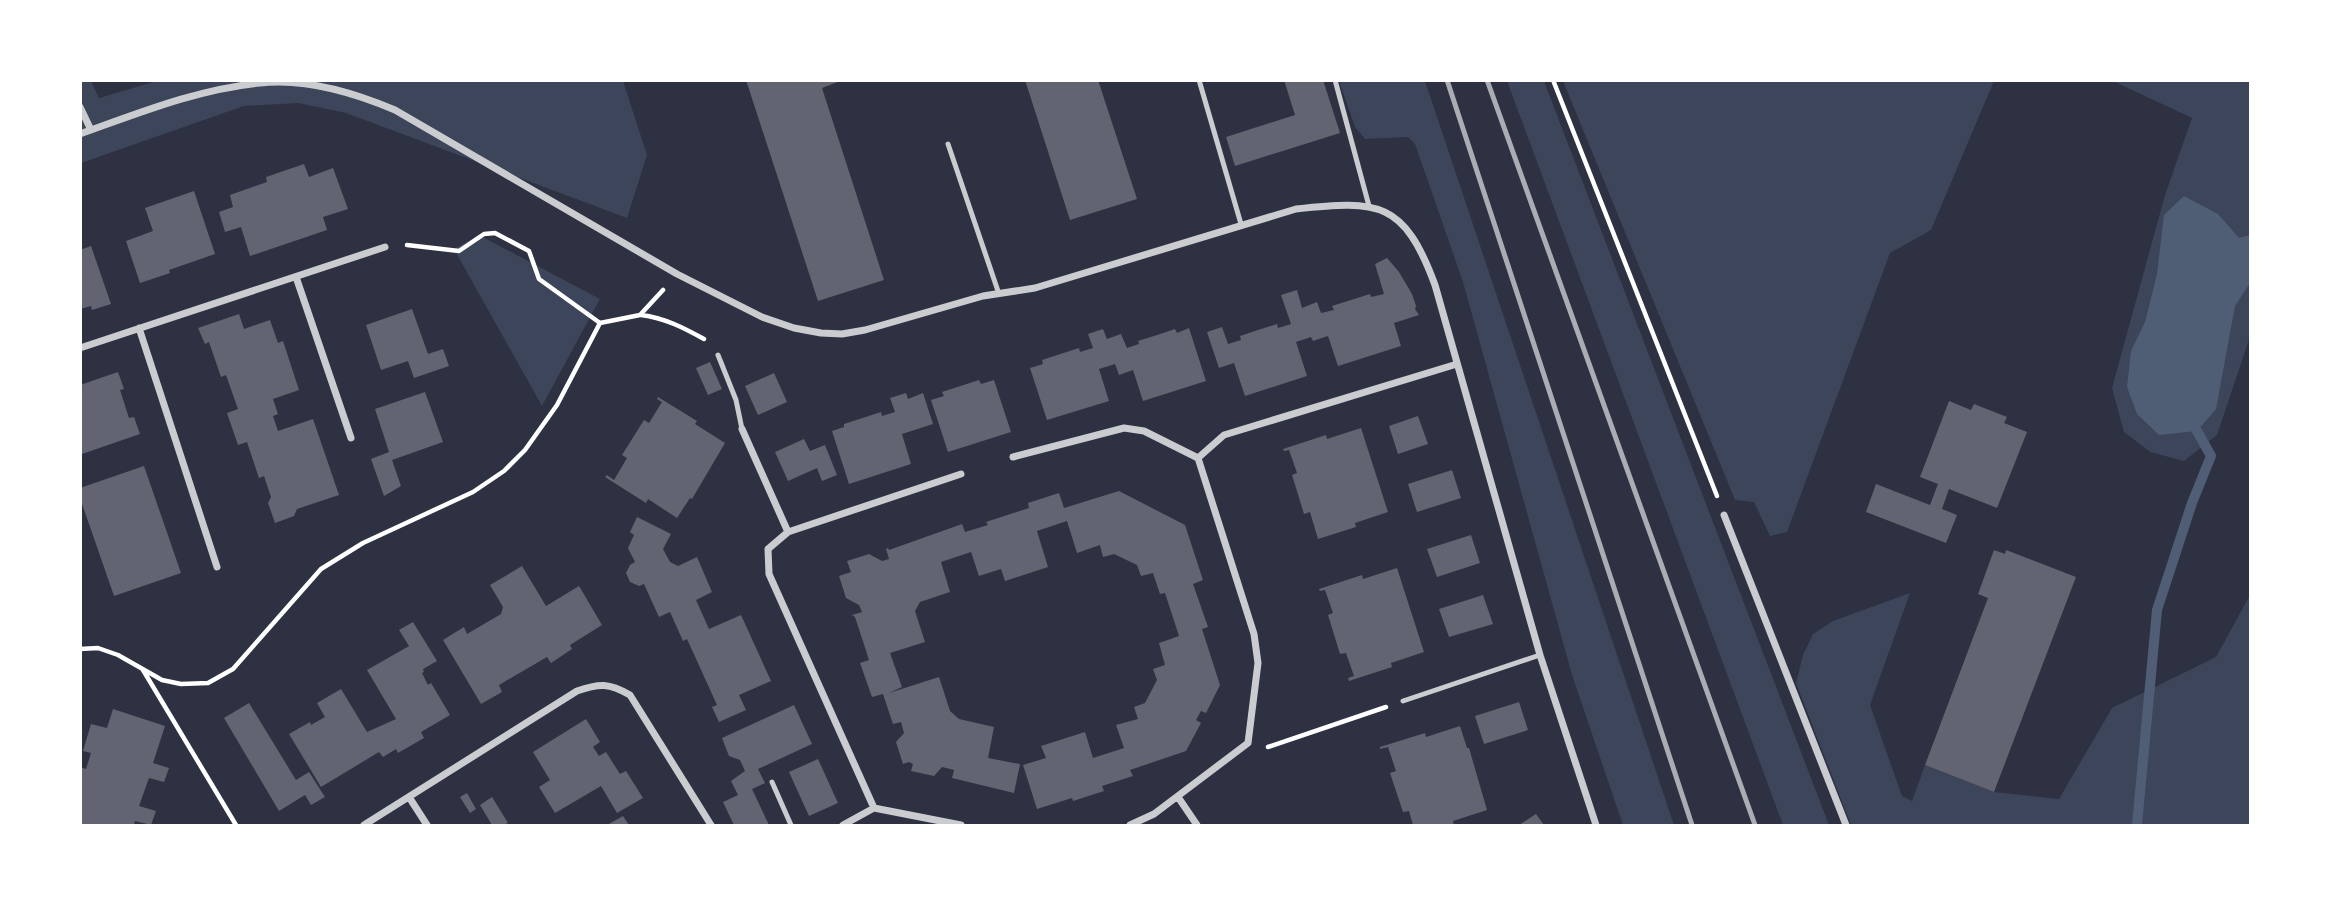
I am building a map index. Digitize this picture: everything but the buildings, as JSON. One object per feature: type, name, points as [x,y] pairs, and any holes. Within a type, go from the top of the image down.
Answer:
[{"type":"street","points":[[80,134],[204,93],[262,82],[338,90],[364,97],[434,132],[677,274],[762,317],[794,328],[821,333],[842,334],[866,330],[983,296],[1035,288],[1296,209],[1337,205],[1368,206],[1392,215],[1413,235],[1435,285],[1540,655],[1596,825]]},
{"type":"street","points":[[80,107],[90,130]]},
{"type":"street","points":[[80,348],[385,247]]},
{"type":"street","points":[[296,277],[351,438]]},
{"type":"street","points":[[139,328],[217,567]]},
{"type":"street","points":[[1198,458],[1224,435],[1457,364]]},
{"type":"street","points":[[1013,457],[1124,428],[1144,431],[1198,458],[1254,634],[1258,663],[1248,743],[1154,814],[1130,825]]},
{"type":"street","points":[[742,429],[788,532]]},
{"type":"street","points":[[874,808],[769,573],[768,549],[788,532],[961,474]]},
{"type":"street","points":[[1724,515],[1846,825]]},
{"type":"street","points":[[364,825],[577,691],[595,684],[615,687],[630,695],[711,825]]},
{"type":"street","points":[[409,797],[427,825]]},
{"type":"street","points":[[1178,797],[1197,825]]},
{"type":"street","points":[[844,825],[874,808],[961,825]]},
{"type":"lane","points":[[1199,80],[1241,224]]},
{"type":"lane","points":[[1335,80],[1368,206]]},
{"type":"lane","points":[[948,144],[999,294]]},
{"type":"lane","points":[[718,355],[736,400],[742,429]]},
{"type":"lane","points":[[1403,701],[1540,655]]},
{"type":"lane","points":[[772,782],[791,825]]},
{"type":"path","points":[[1553,80],[1724,515]]},
{"type":"path","points":[[385,247],[407,245],[459,251],[484,234],[495,233],[529,251],[539,279],[600,323],[640,315],[656,317],[705,339],[718,355]]},
{"type":"path","points":[[640,315],[677,274]]},
{"type":"path","points":[[80,649],[98,649],[118,655],[162,680],[181,684],[208,683],[233,669],[321,569],[363,543],[473,492],[504,471],[525,450],[556,405],[600,323]]},
{"type":"path","points":[[143,669],[236,825]]},
{"type":"path","points":[[1263,748],[1403,701]]},
{"type":"shaded area","points":[[81,80],[91,81],[99,98],[160,80],[623,81],[647,155],[627,218],[346,113],[298,103],[244,106],[81,163]]},
{"type":"shaded area","points":[[1339,81],[1425,81],[1674,825],[1623,825],[1572,675],[1463,282],[1415,144],[1408,137],[1365,139],[1355,127]]},
{"type":"shaded area","points":[[1507,81],[1544,81],[1829,825],[1783,825]]},
{"type":"shaded area","points":[[1563,81],[1994,81],[1931,230],[1890,253],[1787,532],[1770,536],[1754,502],[1735,500]]},
{"type":"shaded area","points":[[2113,81],[2250,81],[2250,337],[2217,435],[2184,461],[2150,452],[2124,432],[2112,388],[2165,195],[2192,118]]},
{"type":"shaded area","points":[[2184,196],[2218,214],[2239,238],[2250,235],[2250,283],[2235,306],[2216,409],[2197,431],[2159,435],[2137,414],[2127,387],[2131,351],[2145,322],[2157,274],[2164,215]]},
{"type":"shaded area","points":[[479,235],[600,299],[542,406],[454,249]]},
{"type":"shaded area","points":[[1910,593],[1870,705],[1902,796],[1912,801],[1925,765],[1994,792],[2059,799],[2112,708],[2216,657],[2250,595],[2250,825],[1851,825],[1796,683],[1803,655],[1813,634],[1833,621]]},
{"type":"waterway","points":[[2137,825],[2157,610],[2192,503],[2211,456],[2197,431]]},
{"type":"railway","points":[[1447,80],[1692,825]]},
{"type":"railway","points":[[1487,80],[1755,825]]}]
